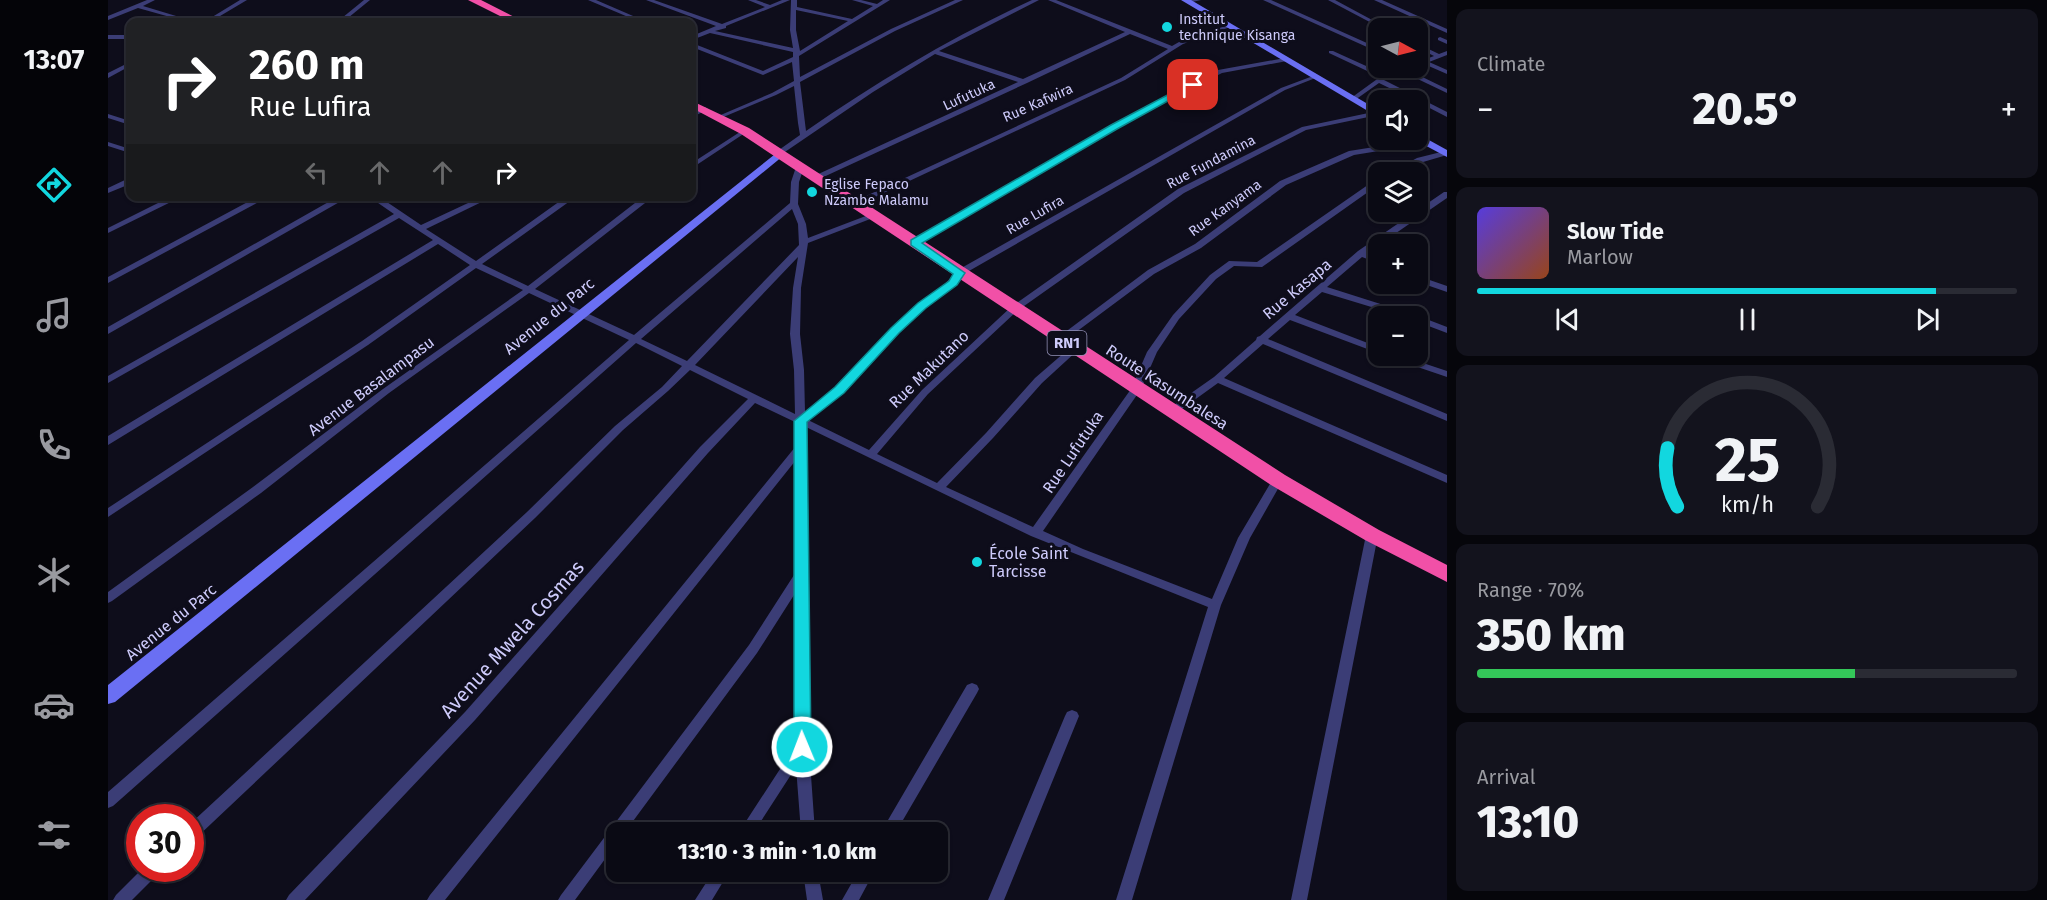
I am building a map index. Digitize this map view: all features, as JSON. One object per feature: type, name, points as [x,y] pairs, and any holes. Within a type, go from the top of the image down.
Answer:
[{"type":"highway","points":[[474,0],[511,18]]},
{"type":"highway","name":"Route Kasumbalesa","points":[[699,109],[745,132],[800,167],[1278,480],[1372,535],[1447,573]]},
{"type":"street","points":[[108,18],[152,0]]},
{"type":"street","points":[[230,0],[243,1]]},
{"type":"street","points":[[344,18],[356,5],[367,0]]},
{"type":"street","points":[[591,0],[634,18]]},
{"type":"street","points":[[649,0],[724,27]]},
{"type":"street","points":[[751,0],[771,8]]},
{"type":"street","points":[[696,37],[787,0]]},
{"type":"street","points":[[794,0],[801,123],[804,135]]},
{"type":"street","points":[[855,0],[878,6]]},
{"type":"street","points":[[696,47],[763,73],[887,0]]},
{"type":"street","points":[[699,109],[774,94],[911,21],[960,0]]},
{"type":"street","name":"Avenue du Parc","points":[[108,696],[804,135],[935,52],[1036,0]]},
{"type":"street","points":[[1051,0],[1171,48]]},
{"type":"street","points":[[1186,1],[1198,0]]},
{"type":"street","points":[[1266,0],[1368,46]]},
{"type":"street","points":[[1331,0],[1368,20]]},
{"type":"street","points":[[1377,0],[1447,31]]},
{"type":"street","points":[[214,18],[243,1]]},
{"type":"street","points":[[1186,1],[1368,107]]},
{"type":"street","points":[[138,6],[182,18]]},
{"type":"street","points":[[794,8],[854,21]]},
{"type":"street","name":"Rue Kafwira","points":[[855,204],[1123,80],[1171,48],[1230,26]]},
{"type":"street","points":[[711,32],[796,54]]},
{"type":"street","name":"Lufutuka","points":[[817,178],[1129,32]]},
{"type":"street","points":[[108,37],[126,37]]},
{"type":"street","points":[[1440,39],[1447,42]]},
{"type":"street","points":[[1428,51],[1439,56]]},
{"type":"street","points":[[935,52],[1025,82]]},
{"type":"street","points":[[1331,52],[1368,71]]},
{"type":"street","points":[[1428,60],[1447,53]]},
{"type":"street","points":[[915,243],[1114,127],[1220,71],[1286,60]]},
{"type":"street","points":[[1428,65],[1447,72]]},
{"type":"street","points":[[108,75],[126,66]]},
{"type":"street","name":"Rue Lufira","points":[[800,421],[833,396],[902,324],[953,283],[959,273],[1283,89],[1315,77]]},
{"type":"street","points":[[1353,99],[1382,78],[1447,115]]},
{"type":"street","points":[[1422,78],[1447,91]]},
{"type":"street","name":"Rue Fundamina","points":[[1014,309],[1181,191],[1210,175],[1304,128],[1368,115]]},
{"type":"street","points":[[108,116],[126,122]]},
{"type":"street","points":[[696,163],[745,132]]},
{"type":"street","points":[[1428,143],[1446,154]]},
{"type":"street","points":[[108,144],[126,150]]},
{"type":"street","name":"Rue Kanyama","points":[[1068,343],[1151,272],[1198,246],[1283,183],[1352,153],[1368,150]]},
{"type":"street","points":[[1416,162],[1446,154]]},
{"type":"street","points":[[800,167],[795,182],[794,204],[802,224],[803,245],[797,288],[795,334],[801,447],[802,747],[807,822]]},
{"type":"street","points":[[108,191],[126,183]]},
{"type":"street","name":"Rue Lufutuka","points":[[1035,532],[1136,389],[1152,352],[1176,317],[1213,277],[1232,263],[1259,265],[1368,189]]},
{"type":"street","name":"Rue Kasapa","points":[[1171,412],[1217,378],[1361,253],[1447,194]]},
{"type":"street","points":[[108,231],[169,201]]},
{"type":"street","points":[[108,280],[257,201]]},
{"type":"street","points":[[108,331],[337,201]]},
{"type":"street","points":[[380,201],[476,265],[581,313],[938,488],[1112,566],[1215,605]]},
{"type":"street","points":[[421,228],[479,201]]},
{"type":"street","points":[[108,513],[272,406],[566,201]]},
{"type":"street","name":"Avenue Basalampasu","points":[[108,598],[276,477],[386,391],[529,289],[643,201]]},
{"type":"street","points":[[108,801],[634,340],[794,204]]},
{"type":"street","points":[[108,380],[400,214]]},
{"type":"street","points":[[204,821],[531,515],[619,428],[688,367],[803,245],[874,216]]},
{"type":"street","points":[[108,441],[437,241]]},
{"type":"street","points":[[1361,253],[1368,256]]},
{"type":"street","points":[[1428,282],[1447,289]]},
{"type":"street","points":[[1320,288],[1377,306]]},
{"type":"street","name":"Rue Makutano","points":[[870,455],[925,392],[1014,309]]},
{"type":"street","points":[[1288,316],[1368,346]]},
{"type":"street","points":[[1428,323],[1447,330]]},
{"type":"street","points":[[1260,339],[1447,418]]},
{"type":"street","points":[[938,488],[1006,417],[1053,364],[1068,343]]},
{"type":"street","points":[[1423,366],[1447,374]]},
{"type":"street","points":[[1217,378],[1447,479]]},
{"type":"street","name":"Avenue Mwela Cosmas","points":[[294,900],[470,716],[704,450],[754,398]]},
{"type":"street","points":[[435,900],[801,447]]},
{"type":"street","points":[[1124,900],[1215,605],[1244,538],[1278,480]]},
{"type":"street","points":[[1299,900],[1372,535]]},
{"type":"street","points":[[566,900],[753,648],[800,577]]},
{"type":"street","points":[[894,822],[972,689]]},
{"type":"street","points":[[996,900],[1072,716]]},
{"type":"street","points":[[753,822],[802,747]]},
{"type":"street","points":[[121,900],[140,882]]},
{"type":"street","points":[[703,900],[715,882]]},
{"type":"street","points":[[812,882],[815,900]]},
{"type":"street","points":[[850,900],[860,882]]},
{"type":"place","name":"Institut technique Kisanga","points":[[1167,27]]},
{"type":"place","name":"Eglise Fepaco Nzambe Malamu","points":[[812,192]]},
{"type":"place","name":"École Saint Tarcisse","points":[[977,562]]},
{"type":"route","points":[[802,747],[800,421],[827,402],[908,318],[953,283],[959,273],[915,243],[1114,127],[1193,85]]}]
